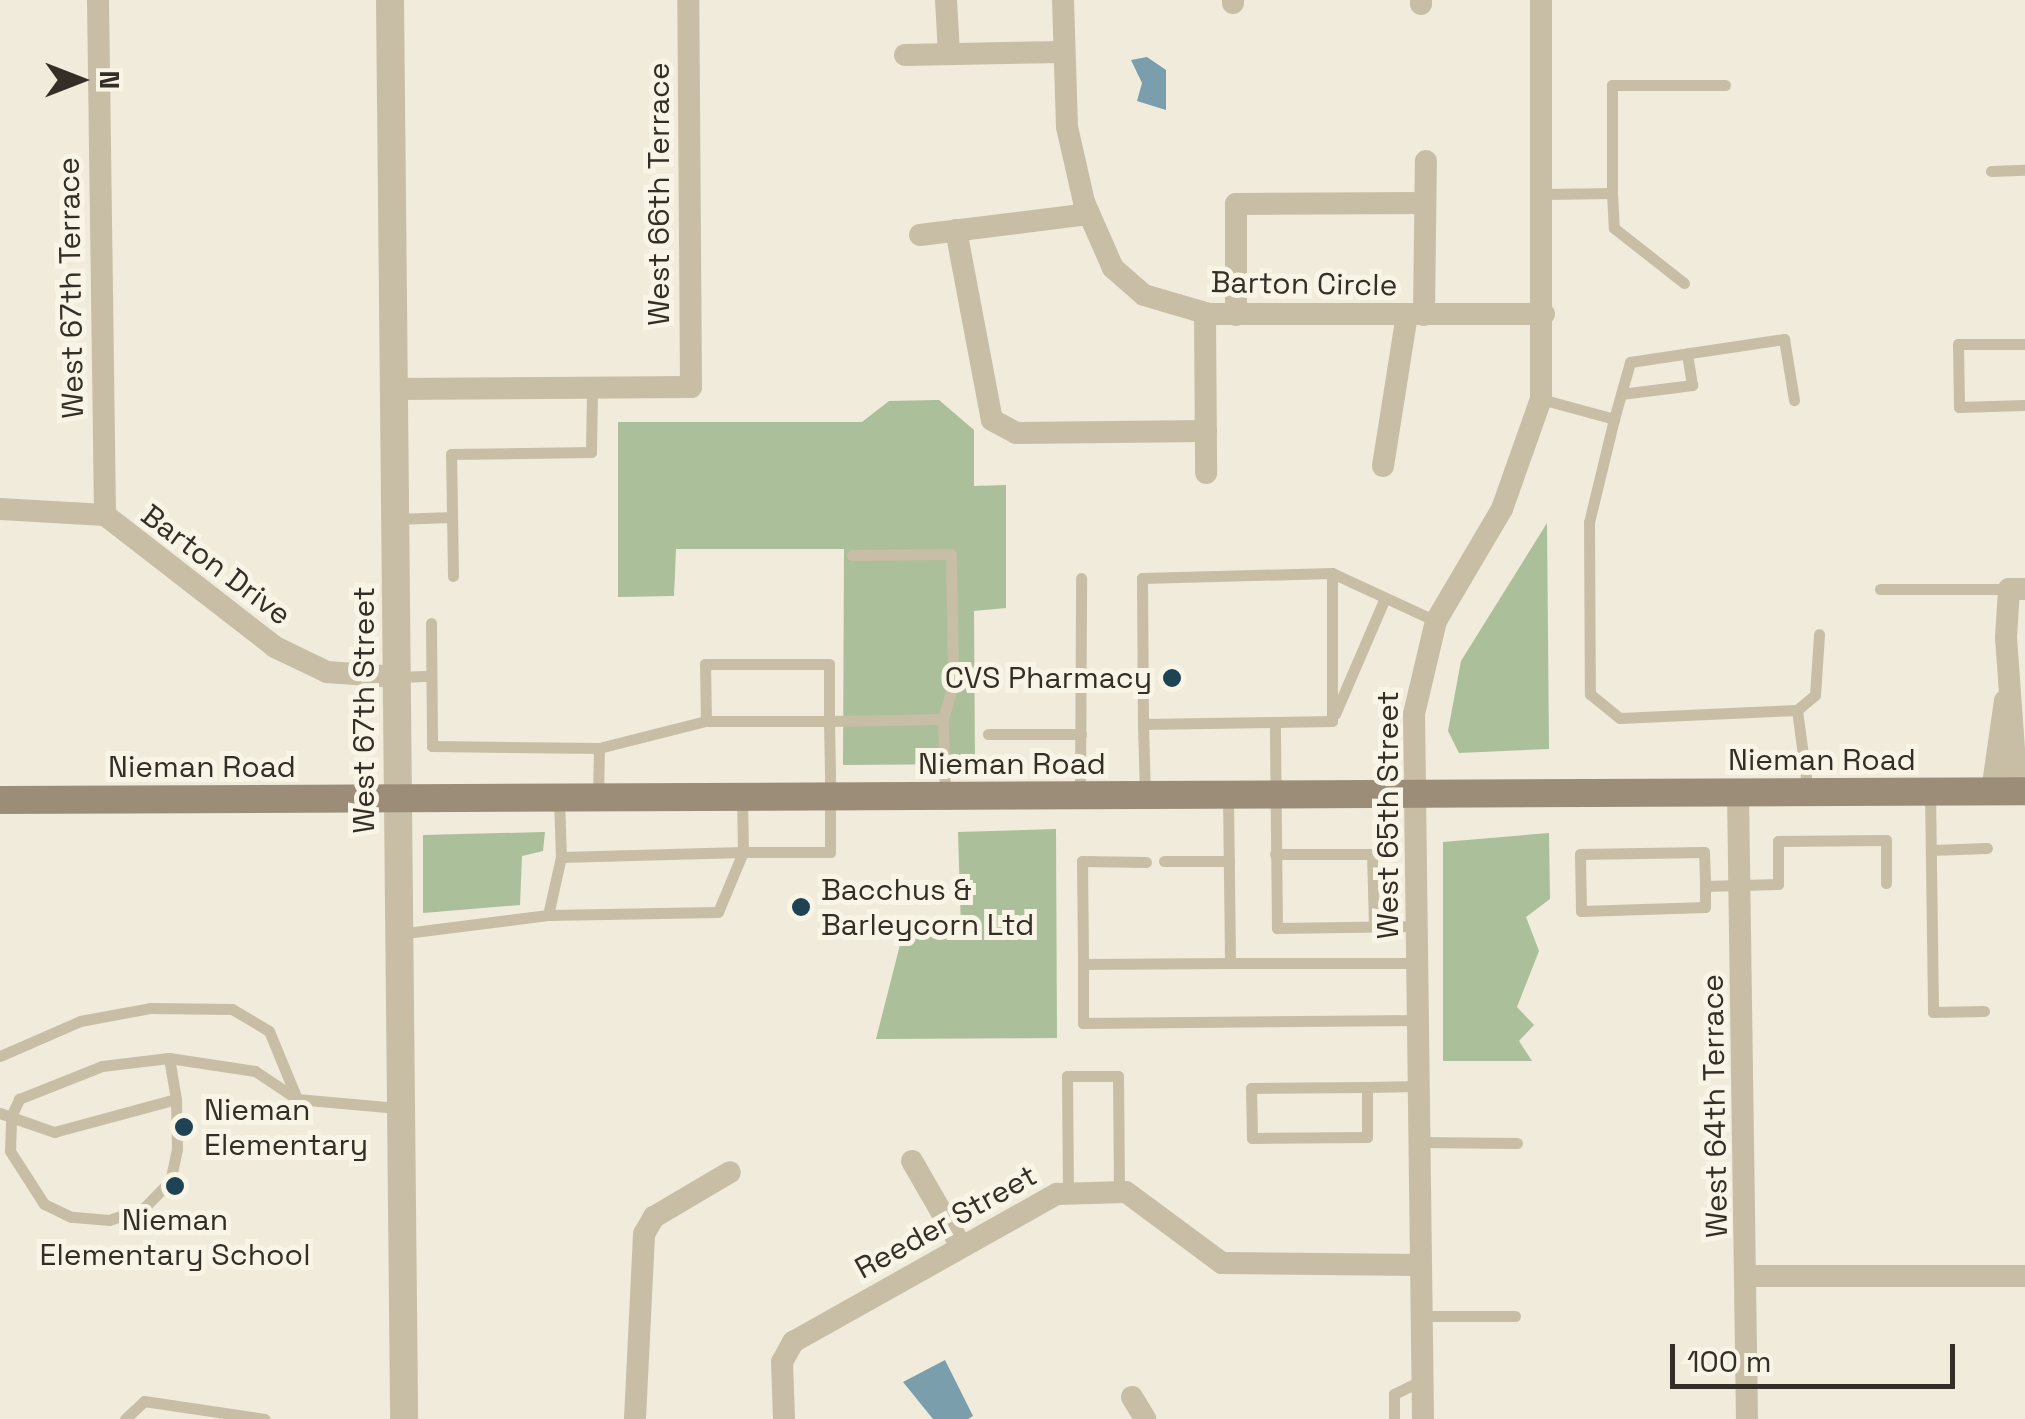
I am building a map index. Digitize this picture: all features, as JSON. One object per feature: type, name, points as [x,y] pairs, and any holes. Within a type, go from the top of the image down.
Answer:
[{"type":"main road","name":"Nieman Road","points":[[0,800],[2011,791]]},
{"type":"street","name":"West 67th Terrace","points":[[98,0],[105,515]]},
{"type":"street","name":"West 67th Street","points":[[390,0],[404,1419]]},
{"type":"street","name":"West 66th Terrace","points":[[592,388],[691,387],[688,0]]},
{"type":"street","points":[[946,0],[948,54]]},
{"type":"street","name":"Barton Circle","points":[[1064,0],[1067,127],[1088,214],[1113,268],[1144,295],[1205,314],[1544,314]]},
{"type":"street","name":"West 65th Street","points":[[1423,1419],[1414,714],[1436,622],[1502,509],[1541,399],[1542,0]]},
{"type":"street","points":[[905,55],[1063,52]]},
{"type":"street","points":[[1383,466],[1416,316],[1426,161]]},
{"type":"street","points":[[1236,315],[1236,204],[1425,203]]},
{"type":"street","points":[[920,235],[1088,214]]},
{"type":"street","points":[[956,230],[992,420],[1016,432],[1206,431]]},
{"type":"street","points":[[1205,314],[1206,473]]},
{"type":"street","points":[[394,389],[592,388]]},
{"type":"street","name":"Barton Drive","points":[[0,510],[105,515],[275,648],[327,672],[397,677]]},
{"type":"street","points":[[2011,791],[2006,698],[2017,589]]},
{"type":"street","name":"West 64th Terrace","points":[[1738,793],[1747,1419]]},
{"type":"street","points":[[912,1161],[960,1244]]},
{"type":"street","points":[[635,1419],[644,1234],[654,1217],[730,1172]]},
{"type":"street","name":"Reeder Street","points":[[784,1419],[788,1348],[960,1244],[1068,1192],[1119,1192]]},
{"type":"street","points":[[1119,1192],[1222,1263],[1421,1266]]},
{"type":"street","points":[[1746,1276],[2025,1276]]},
{"type":"street","points":[[1132,1397],[1145,1419]]},
{"type":"lane","points":[[1684,282],[1614,228],[1612,85],[1725,85]]},
{"type":"lane","points":[[1991,171],[2025,170]]},
{"type":"lane","points":[[1543,194],[1612,193]]},
{"type":"lane","points":[[1794,400],[1784,339],[1630,362],[1589,522],[1590,694],[1620,718],[1797,710],[1815,696],[1819,634]]},
{"type":"lane","points":[[2025,344],[1958,344],[1959,407],[2025,405]]},
{"type":"lane","points":[[1621,394],[1692,384],[1687,353]]},
{"type":"lane","points":[[453,576],[452,454],[591,452],[592,388]]},
{"type":"lane","points":[[1541,399],[1614,419]]},
{"type":"lane","points":[[395,520],[452,517]]},
{"type":"lane","points":[[852,555],[950,554],[953,684],[943,719],[945,796]]},
{"type":"lane","points":[[1145,795],[1142,578],[1332,573],[1436,622]]},
{"type":"lane","points":[[1332,573],[1332,721]]},
{"type":"lane","points":[[1080,796],[1081,578]]},
{"type":"lane","points":[[1880,589],[2017,589]]},
{"type":"lane","points":[[1332,721],[1385,598]]},
{"type":"lane","points":[[431,623],[432,746],[599,748],[706,722],[943,719]]},
{"type":"lane","points":[[561,857],[830,852],[829,664],[705,664],[706,722]]},
{"type":"lane","points":[[397,677],[432,676]]},
{"type":"lane","points":[[1797,710],[1808,792]]},
{"type":"lane","points":[[1144,724],[1332,721]]},
{"type":"lane","points":[[1275,722],[1277,928],[1416,926]]},
{"type":"lane","points":[[988,734],[1081,734]]},
{"type":"lane","points":[[598,798],[599,748]]},
{"type":"lane","points":[[1930,792],[1933,1012],[1984,1012]]},
{"type":"lane","points":[[1228,795],[1230,963]]},
{"type":"lane","points":[[548,915],[561,857],[559,798]]},
{"type":"lane","points":[[397,934],[548,915],[718,912],[743,852],[742,798]]},
{"type":"lane","points":[[1705,886],[1778,884],[1778,840],[1886,840],[1886,883]]},
{"type":"lane","points":[[1931,850],[1987,848]]},
{"type":"lane","points":[[1704,852],[1705,886],[1706,907],[1581,910],[1580,854],[1704,852]]},
{"type":"lane","points":[[1276,854],[1372,854],[1374,927]]},
{"type":"lane","points":[[1146,862],[1082,861],[1084,1023],[1418,1020]]},
{"type":"lane","points":[[1164,861],[1230,861]]},
{"type":"lane","points":[[1083,964],[1417,963]]},
{"type":"lane","points":[[0,1056],[80,1021],[150,1008],[232,1009],[269,1031],[296,1098]]},
{"type":"lane","points":[[169,1058],[176,1099],[170,1181],[144,1208],[109,1220],[44,1204],[10,1151],[6,1115],[19,1099],[43,1086],[169,1058],[255,1071],[296,1098],[398,1108]]},
{"type":"lane","points":[[1068,1192],[1067,1076],[1118,1076],[1119,1192]]},
{"type":"lane","points":[[1367,1087],[1367,1137],[1252,1138],[1251,1088],[1418,1086]]},
{"type":"lane","points":[[6,1115],[54,1132],[176,1099]]},
{"type":"lane","points":[[1420,1142],[1517,1142]]},
{"type":"lane","points":[[1422,1316],[1515,1316]]},
{"type":"lane","points":[[1394,1419],[1394,1394],[1423,1380]]},
{"type":"lane","points":[[126,1419],[144,1401],[234,1418],[266,1419]]},
{"type":"green space","points":[[939,400],[974,430],[974,486],[1006,485],[1006,608],[974,611],[975,764],[843,765],[844,549],[676,549],[674,596],[618,597],[618,422],[862,422],[889,401]]},
{"type":"green space","points":[[1547,523],[1549,749],[1459,753],[1448,731],[1461,661]]},
{"type":"green space","points":[[1056,829],[1057,1038],[876,1039],[903,933],[961,929],[958,832]]},
{"type":"green space","points":[[545,832],[543,851],[522,856],[520,905],[423,913],[423,835]]},
{"type":"green space","points":[[1549,833],[1550,899],[1526,917],[1539,951],[1517,1007],[1534,1025],[1519,1041],[1532,1061],[1443,1061],[1443,842]]},
{"type":"water","points":[[1147,57],[1166,70],[1166,110],[1137,101],[1142,83],[1131,60]]},
{"type":"water","points":[[945,1360],[973,1416],[968,1419],[933,1419],[903,1382]]},
{"type":"place","name":"CVS Pharmacy","points":[[1172,678]]},
{"type":"place","name":"Bacchus & Barleycorn Ltd","points":[[801,907]]},
{"type":"place","name":"Nieman Elementary","points":[[184,1127]]},
{"type":"place","name":"Nieman Elementary School","points":[[175,1186]]}]
